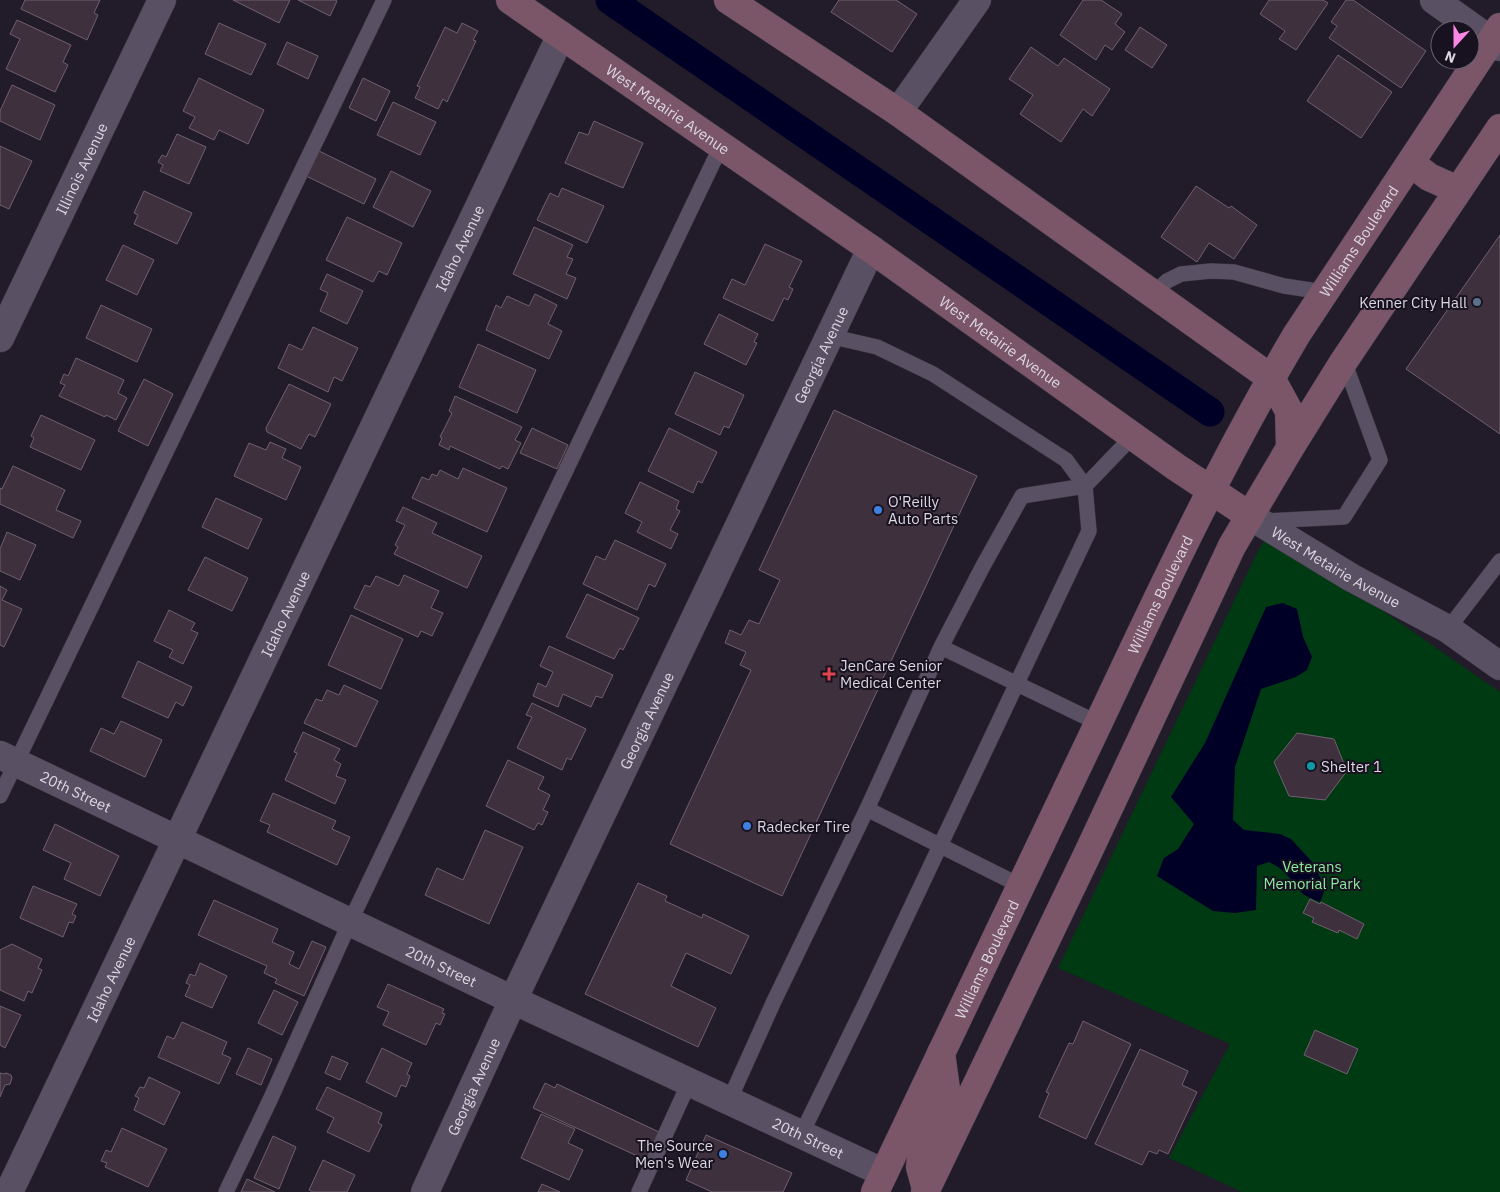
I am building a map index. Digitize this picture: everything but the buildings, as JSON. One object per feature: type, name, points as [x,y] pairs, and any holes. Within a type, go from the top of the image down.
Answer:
[{"type":"main road","name":"West Metairie Avenue","points":[[510,0],[871,249],[1133,436],[1254,519]]},
{"type":"main road","points":[[728,0],[898,112],[1271,378],[1289,411],[1290,448]]},
{"type":"main road","name":"Williams Boulevard","points":[[885,1186],[941,1053],[1147,620],[1271,378],[1324,292],[1497,38]]},
{"type":"main road","points":[[927,1191],[1232,546],[1254,519],[1290,448],[1344,361],[1500,128]]},
{"type":"main road","points":[[1411,163],[1429,177],[1458,190]]},
{"type":"main road","points":[[927,1191],[920,1167],[923,1141],[946,1089],[941,1053]]},
{"type":"street","name":"Illinois Avenue","points":[[0,338],[162,0]]},
{"type":"street","points":[[898,112],[977,0]]},
{"type":"street","points":[[1434,0],[1497,38]]},
{"type":"street","name":"Idaho Avenue","points":[[9,1192],[561,36]]},
{"type":"street","name":"Georgia Avenue","points":[[424,1192],[513,1000],[871,249]]},
{"type":"street","name":"West Metairie Avenue","points":[[1254,519],[1352,578],[1448,629],[1500,666]]},
{"type":"street","name":"20th Street","points":[[8,759],[801,1135],[885,1186]]},
{"type":"lane","points":[[0,796],[8,759],[384,0]]},
{"type":"lane","points":[[226,1192],[270,1100],[350,922],[721,146]]},
{"type":"lane","points":[[1153,294],[1167,281],[1182,274],[1211,271],[1234,272],[1284,286],[1324,292]]},
{"type":"lane","points":[[801,1135],[1089,531],[1085,486],[1066,460],[933,374],[877,346],[829,336]]},
{"type":"lane","points":[[1254,519],[1344,517],[1380,460],[1344,361]]},
{"type":"lane","points":[[729,1101],[774,1001],[867,809],[941,647],[1022,496],[1085,486],[1133,436]]},
{"type":"lane","points":[[1448,629],[1500,562]]},
{"type":"lane","points":[[941,647],[1098,723]]},
{"type":"lane","points":[[867,809],[1020,886]]},
{"type":"lane","points":[[639,1192],[690,1083]]},
{"type":"green space","name":"Veterans Memorial Park","points":[[1269,532],[1500,692],[1500,1192],[1242,1192],[1169,1158],[1230,1044],[1058,968],[1255,557]]},
{"type":"water","points":[[1283,603],[1297,609],[1303,637],[1312,657],[1307,670],[1296,677],[1261,689],[1235,767],[1233,820],[1244,830],[1280,834],[1291,839],[1314,864],[1325,889],[1320,902],[1308,897],[1302,893],[1284,872],[1269,862],[1257,866],[1256,910],[1235,913],[1213,911],[1157,876],[1164,858],[1178,849],[1194,824],[1171,797],[1205,743],[1266,607]]},
{"type":"waterway","points":[[610,0],[1210,412]]},
{"type":"place","name":"Kenner City Hall","points":[[1477,302]]},
{"type":"place","name":"O'Reilly Auto Parts","points":[[878,510]]},
{"type":"place","name":"JenCare Senior Medical Center","points":[[829,674]]},
{"type":"place","name":"Shelter 1","points":[[1311,766]]},
{"type":"place","name":"Radecker Tire","points":[[747,826]]},
{"type":"place","name":"The Source Men's Wear","points":[[723,1154]]}]
